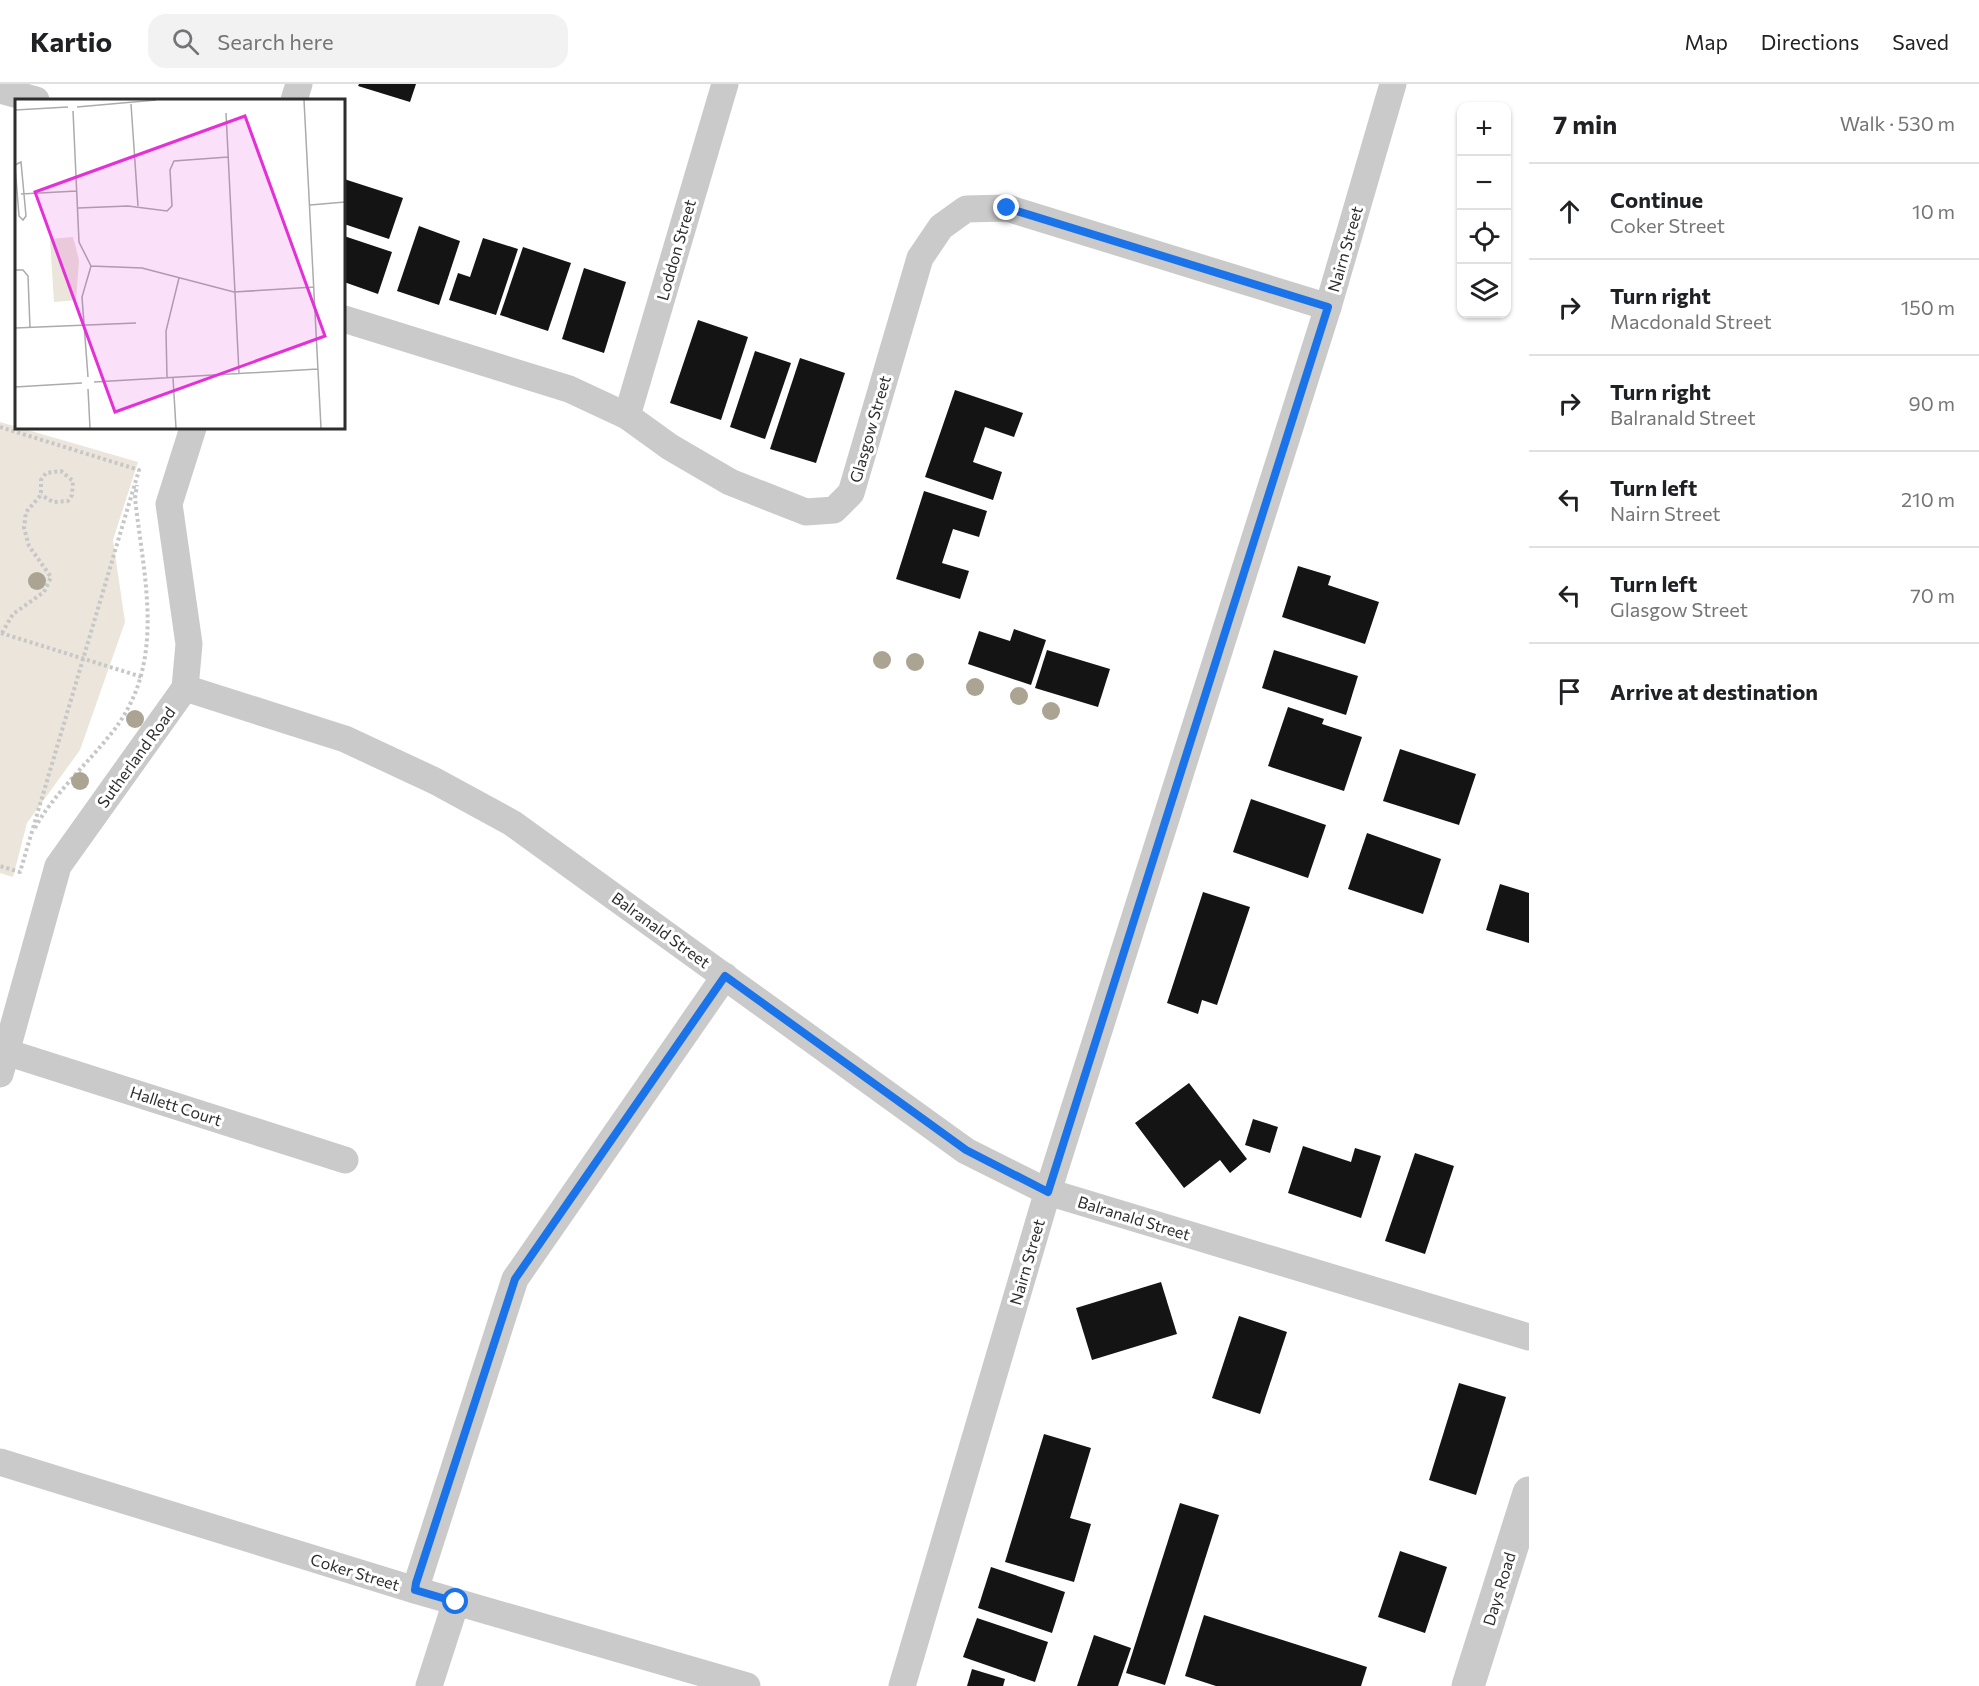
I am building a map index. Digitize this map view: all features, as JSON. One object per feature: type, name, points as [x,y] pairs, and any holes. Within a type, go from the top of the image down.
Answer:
[{"type":"street","points":[[294,99],[299,84]]},
{"type":"street","name":"Loddon Street","points":[[627,416],[725,84]]},
{"type":"street","name":"Nairn Street","points":[[902,1686],[1048,1192],[1328,307],[1393,84]]},
{"type":"street","points":[[0,90],[32,99]]},
{"type":"street","name":"Glasgow Street","points":[[345,319],[569,389],[627,416],[670,447],[730,482],[806,512],[834,510],[851,493],[920,258],[941,227],[966,209],[1007,208],[1328,307]]},
{"type":"street","name":"Sutherland Road","points":[[2,1058],[58,866],[185,688],[189,644],[169,504],[193,429]]},
{"type":"street","name":"Balranald Street","points":[[185,688],[345,739],[435,781],[512,824],[966,1150],[1048,1192],[1529,1337]]},
{"type":"street","points":[[415,1590],[515,1279],[725,976]]},
{"type":"street","name":"Hallett Court","points":[[2,1058],[345,1160]]},
{"type":"street","name":"Coker Street","points":[[0,1462],[415,1590],[747,1686]]},
{"type":"street","name":"Days Road","points":[[1468,1686],[1529,1493]]},
{"type":"street","points":[[429,1686],[456,1602]]},
{"type":"path","points":[[0,427],[140,470]]},
{"type":"path","points":[[0,866],[20,872],[140,470]]},
{"type":"path","points":[[28,844],[45,813],[123,719],[142,677],[149,628],[135,498],[140,470]]},
{"type":"path","points":[[41,495],[53,502],[68,501],[72,495],[73,481],[61,471],[46,473],[41,480],[41,495],[26,512],[25,535],[29,546],[48,570],[51,577],[49,586],[37,599],[13,614],[1,633],[142,677]]},
{"type":"shaded area","points":[[0,422],[15,426],[15,429],[24,429],[138,462],[113,540],[125,622],[80,750],[27,823],[13,877],[0,873]]},
{"type":"building","points":[[359,84],[416,84],[410,102],[358,86]]},
{"type":"building","points":[[345,179],[403,198],[389,239],[345,224]]},
{"type":"building","points":[[419,226],[460,241],[439,305],[397,291]]},
{"type":"building","points":[[345,236],[392,252],[378,294],[345,282]]},
{"type":"building","points":[[483,238],[518,249],[496,315],[449,300],[458,273],[470,277]]},
{"type":"building","points":[[523,247],[571,263],[548,331],[500,315]]},
{"type":"building","points":[[584,268],[626,282],[604,353],[562,339]]},
{"type":"building","points":[[698,320],[748,337],[721,420],[670,403]]},
{"type":"building","points":[[755,351],[791,363],[765,439],[730,427]]},
{"type":"building","points":[[800,358],[845,373],[816,463],[770,449]]},
{"type":"building","points":[[955,390],[1023,413],[1014,437],[985,427],[973,462],[1002,472],[993,500],[925,477]]},
{"type":"building","points":[[924,491],[987,511],[979,537],[953,529],[942,563],[969,571],[960,599],[896,579]]},
{"type":"building","points":[[1298,566],[1331,576],[1328,585],[1379,602],[1365,644],[1282,617]]},
{"type":"building","points":[[1014,629],[1046,640],[1031,685],[968,664],[979,631],[1010,641]]},
{"type":"building","points":[[1047,650],[1110,669],[1098,707],[1035,688]]},
{"type":"building","points":[[1274,650],[1358,676],[1346,715],[1262,688]]},
{"type":"building","points":[[1288,707],[1324,719],[1322,724],[1362,737],[1344,791],[1268,766]]},
{"type":"building","points":[[1400,749],[1476,774],[1459,825],[1383,801]]},
{"type":"building","points":[[1251,799],[1326,825],[1308,878],[1233,852]]},
{"type":"building","points":[[1367,833],[1441,859],[1423,914],[1348,889]]},
{"type":"building","points":[[1500,884],[1529,893],[1529,943],[1486,930]]},
{"type":"building","points":[[1203,892],[1250,907],[1217,1005],[1202,1000],[1198,1014],[1167,1003]]},
{"type":"building","points":[[1189,1083],[1247,1159],[1230,1173],[1220,1160],[1184,1188],[1135,1123]]},
{"type":"building","points":[[1253,1119],[1278,1127],[1270,1153],[1245,1145]]},
{"type":"building","points":[[1303,1146],[1351,1162],[1355,1148],[1381,1156],[1361,1218],[1288,1193]]},
{"type":"building","points":[[1415,1153],[1454,1166],[1425,1254],[1385,1241]]},
{"type":"building","points":[[1161,1282],[1177,1334],[1092,1360],[1076,1308]]},
{"type":"building","points":[[1239,1316],[1287,1332],[1260,1414],[1212,1398]]},
{"type":"building","points":[[1459,1383],[1506,1397],[1476,1495],[1429,1480]]},
{"type":"building","points":[[1044,1434],[1091,1448],[1070,1518],[1091,1524],[1074,1582],[1005,1562]]},
{"type":"building","points":[[1180,1503],[1219,1515],[1165,1685],[1126,1673]]},
{"type":"building","points":[[1400,1551],[1447,1567],[1425,1633],[1378,1617]]},
{"type":"building","points":[[991,1567],[1065,1592],[1052,1633],[978,1608]]},
{"type":"building","points":[[1204,1615],[1367,1667],[1361,1686],[1216,1686],[1185,1676]]},
{"type":"building","points":[[977,1618],[1048,1642],[1035,1682],[963,1657]]},
{"type":"building","points":[[1094,1635],[1131,1648],[1118,1686],[1077,1686]]},
{"type":"building","points":[[972,1669],[1005,1679],[1003,1686],[967,1686]]},
{"type":"route","points":[[456,1602],[415,1590],[416,1583],[515,1279],[725,976],[966,1150],[1048,1192],[1328,307],[1007,208]]}]
